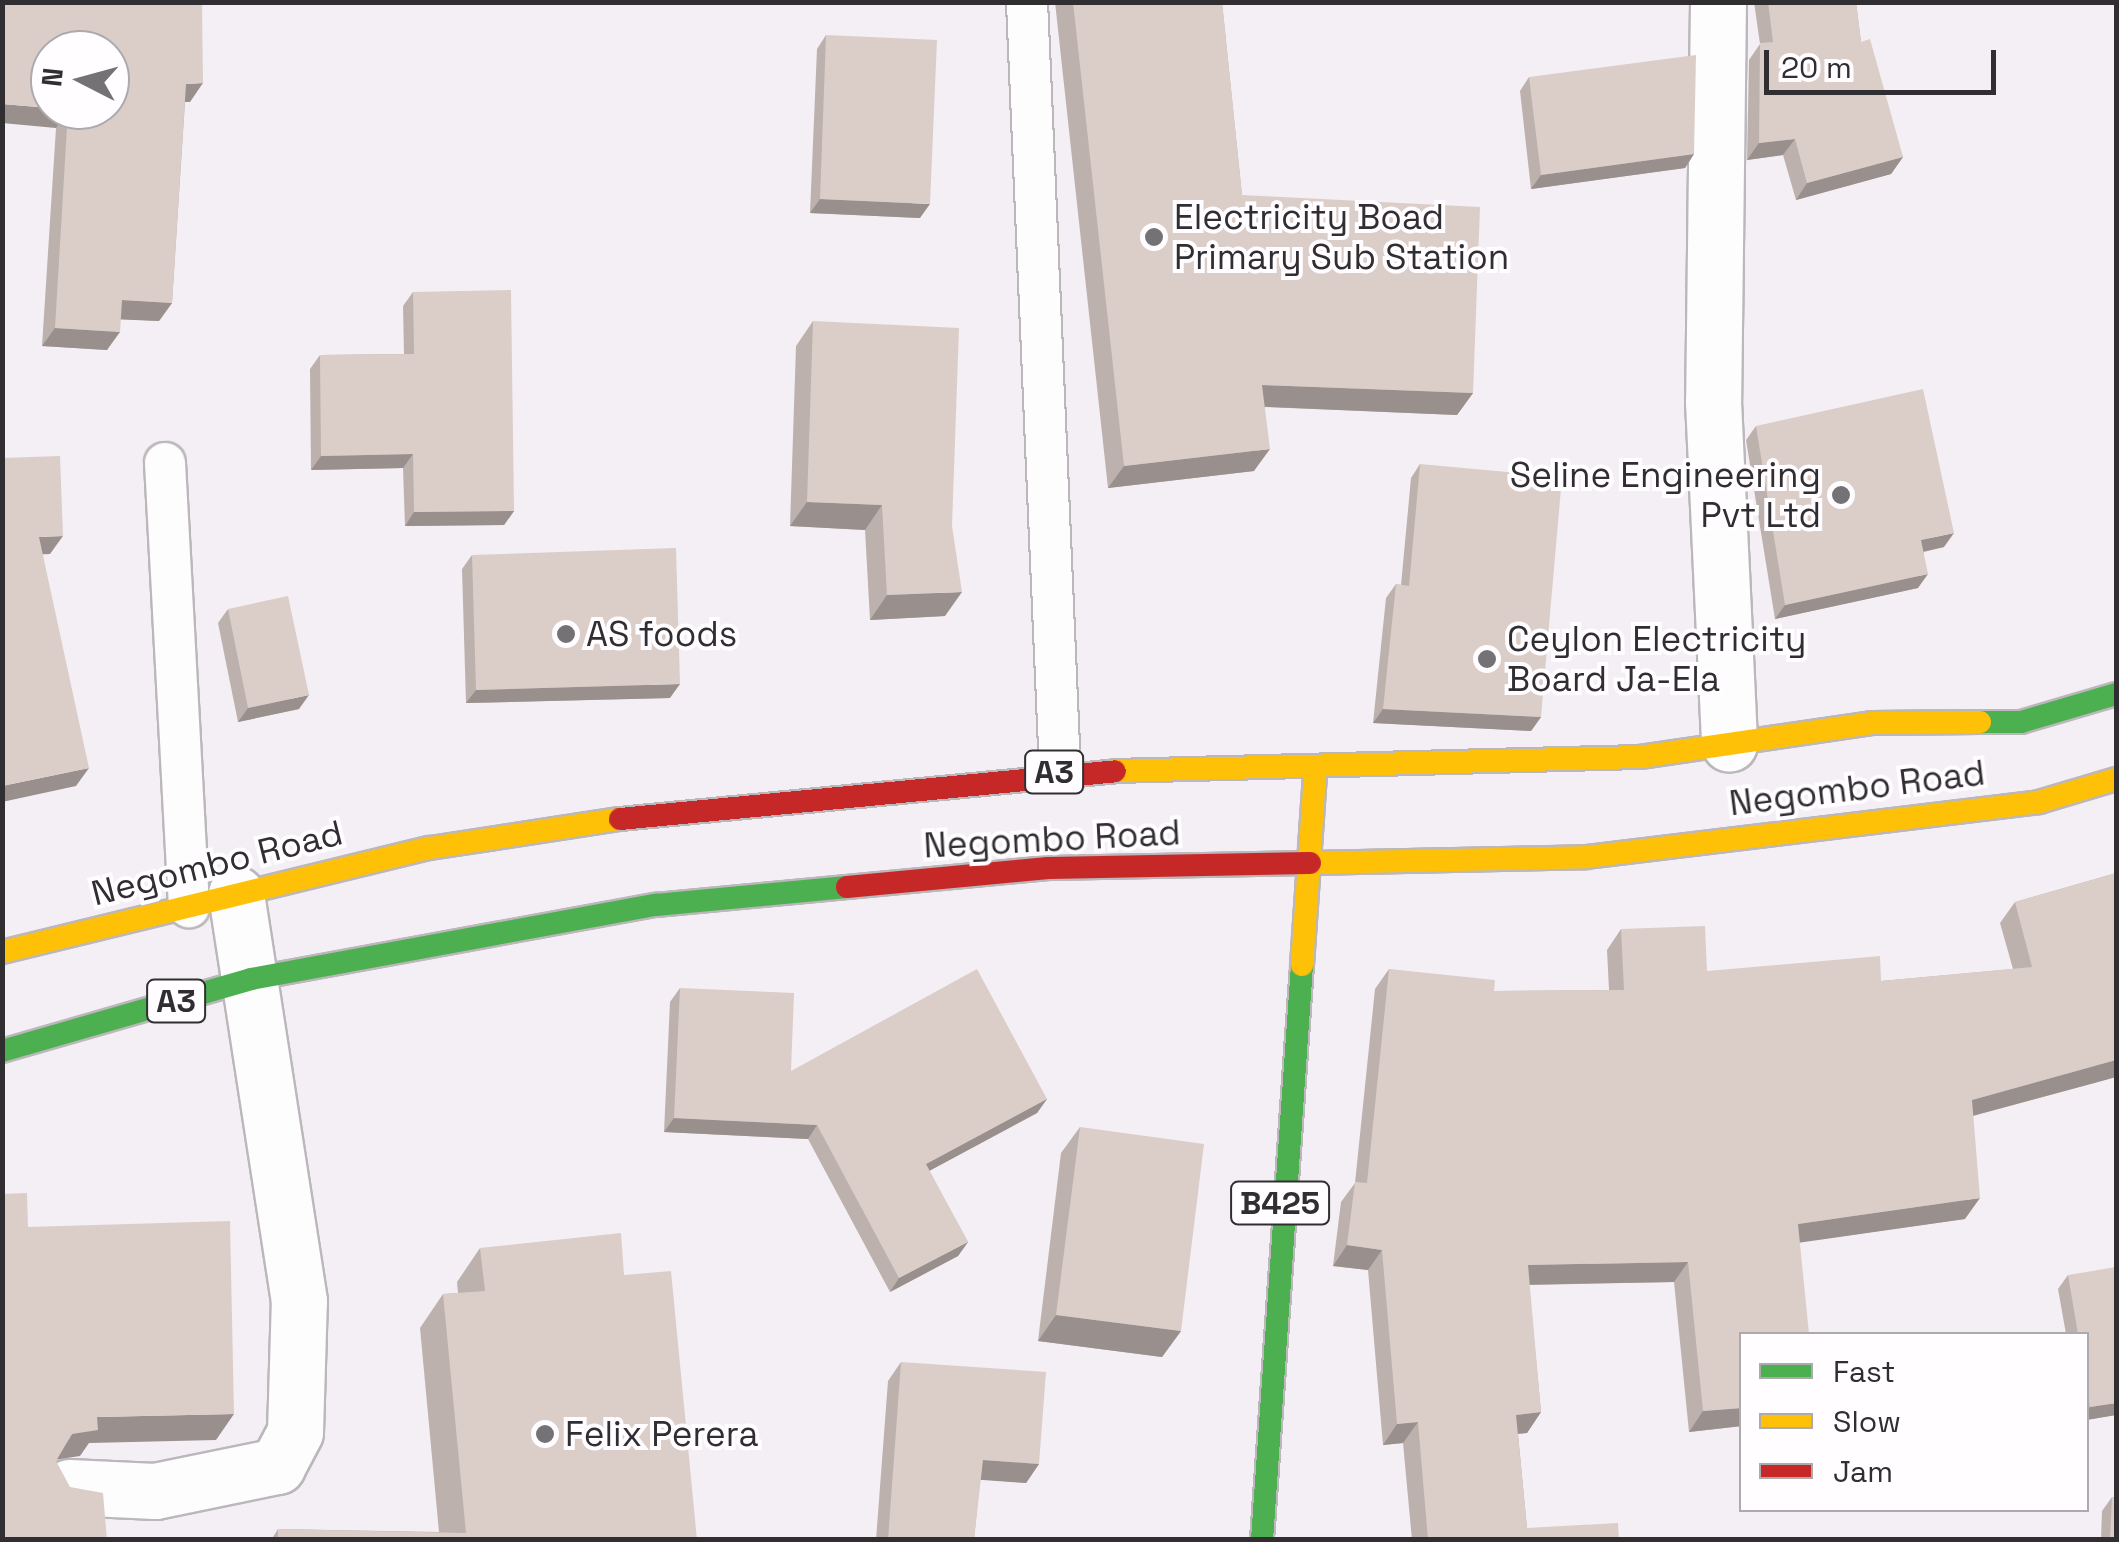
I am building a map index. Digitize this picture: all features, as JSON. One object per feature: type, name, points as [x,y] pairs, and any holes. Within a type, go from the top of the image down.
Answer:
[{"type":"main road","name":"Negombo Road","points":[[2,952],[450,845],[1060,771],[1315,772],[1640,758],[1872,722],[2022,722],[2116,694]]},
{"type":"main road","points":[[1307,866],[1315,772]]},
{"type":"main road","name":"Negombo Road","points":[[2,1051],[251,980],[656,905],[1048,868],[1307,866],[1586,857],[2039,802],[2116,779]]},
{"type":"main road","name":"B425","points":[[1262,1540],[1307,866]]},
{"type":"street","points":[[1718,2],[1713,420],[1729,744]]},
{"type":"street","points":[[69,1487],[155,1490],[278,1466],[295,1432],[299,1301],[251,980],[212,901]]},
{"type":"lane","points":[[1027,2],[1060,771]]},
{"type":"lane","points":[[165,463],[212,901]]},
{"type":"building","points":[[2,2],[202,2],[203,83],[186,84],[172,303],[122,300],[120,332],[55,328],[67,130],[130,130],[130,30],[30,30],[30,106],[2,104]]},
{"type":"building","points":[[1073,2],[1222,2],[1242,195],[1480,207],[1473,393],[1262,385],[1270,449],[1124,466]]},
{"type":"building","points":[[1768,2],[1856,2],[1861,42],[1870,39],[1903,157],[1807,183],[1795,139],[1759,143],[1760,43],[1773,42]]},
{"type":"building","points":[[826,35],[937,40],[930,204],[820,199]]},
{"type":"building","points":[[1696,55],[1694,154],[1541,175],[1529,77]]},
{"type":"building","points":[[511,290],[514,511],[414,512],[413,454],[321,456],[320,355],[414,354],[413,292]]},
{"type":"building","points":[[813,321],[959,328],[952,526],[962,592],[887,595],[882,505],[807,502]]},
{"type":"building","name":"Seline Engineering Pvt Ltd","points":[[1923,389],[1954,533],[1921,540],[1928,574],[1785,605],[1756,426]]},
{"type":"building","points":[[60,456],[63,536],[39,537],[89,768],[2,786],[2,458]]},
{"type":"building","points":[[1420,464],[1562,477],[1541,717],[1383,709],[1396,584],[1409,586]]},
{"type":"building","name":"AS foods","points":[[676,548],[680,684],[476,690],[472,555]]},
{"type":"building","points":[[288,596],[309,695],[248,708],[228,609]]},
{"type":"building","points":[[2116,873],[2116,1060],[1972,1100],[1980,1198],[1798,1224],[1809,1332],[1739,1332],[1739,1408],[1703,1411],[1688,1262],[1528,1265],[1541,1412],[1516,1415],[1527,1528],[1618,1523],[1619,1540],[1428,1540],[1418,1422],[1397,1424],[1382,1250],[1347,1245],[1355,1182],[1367,1183],[1389,969],[1495,980],[1494,991],[1624,990],[1621,929],[1705,926],[1707,971],[1880,956],[1881,981],[2032,967],[2015,902]]},
{"type":"building","points":[[977,969],[1047,1099],[926,1164],[968,1242],[899,1278],[817,1125],[674,1118],[680,988],[794,993],[791,1071]]},
{"type":"building","points":[[1080,1127],[1204,1144],[1181,1331],[1056,1315]]},
{"type":"building","points":[[27,1193],[28,1227],[230,1221],[234,1414],[97,1417],[98,1430],[72,1434],[56,1461],[70,1487],[103,1493],[107,1540],[2,1540],[2,1194]]},
{"type":"building","name":"Felix Perera","points":[[621,1233],[624,1275],[671,1271],[697,1540],[278,1540],[278,1529],[466,1533],[443,1294],[485,1291],[480,1248]]},
{"type":"building","points":[[2116,1267],[2116,1403],[2090,1407],[2089,1332],[2078,1332],[2068,1275]]},
{"type":"building","points":[[901,1362],[1046,1372],[1039,1464],[983,1460],[974,1540],[888,1540]]},
{"type":"building","points":[[2112,1497],[2116,1497],[2116,1540],[2110,1540]]},
{"type":"traffic: fast","points":[[1980,722],[2021,722],[2116,694]]},
{"type":"traffic: fast","points":[[2,1051],[251,979],[656,905],[847,887]]},
{"type":"traffic: fast","points":[[1262,1540],[1302,965]]},
{"type":"traffic: slow","points":[[1115,771],[1640,757],[1872,723],[1980,722]]},
{"type":"traffic: slow","points":[[1302,965],[1315,772]]},
{"type":"traffic: slow","points":[[1310,863],[1586,857],[2039,802],[2116,779]]},
{"type":"traffic: slow","points":[[2,952],[430,848],[620,819]]},
{"type":"traffic: jam","points":[[620,819],[1115,771]]},
{"type":"traffic: jam","points":[[847,887],[1048,868],[1310,863]]},
{"type":"place","name":"Electricity Boad Primary Sub Station","points":[[1154,237]]},
{"type":"place","name":"Seline Engineering Pvt Ltd","points":[[1841,495]]},
{"type":"place","name":"AS foods","points":[[566,634]]},
{"type":"place","name":"Ceylon Electricity Board Ja-Ela","points":[[1487,659]]},
{"type":"place","name":"Felix Perera","points":[[545,1434]]}]
